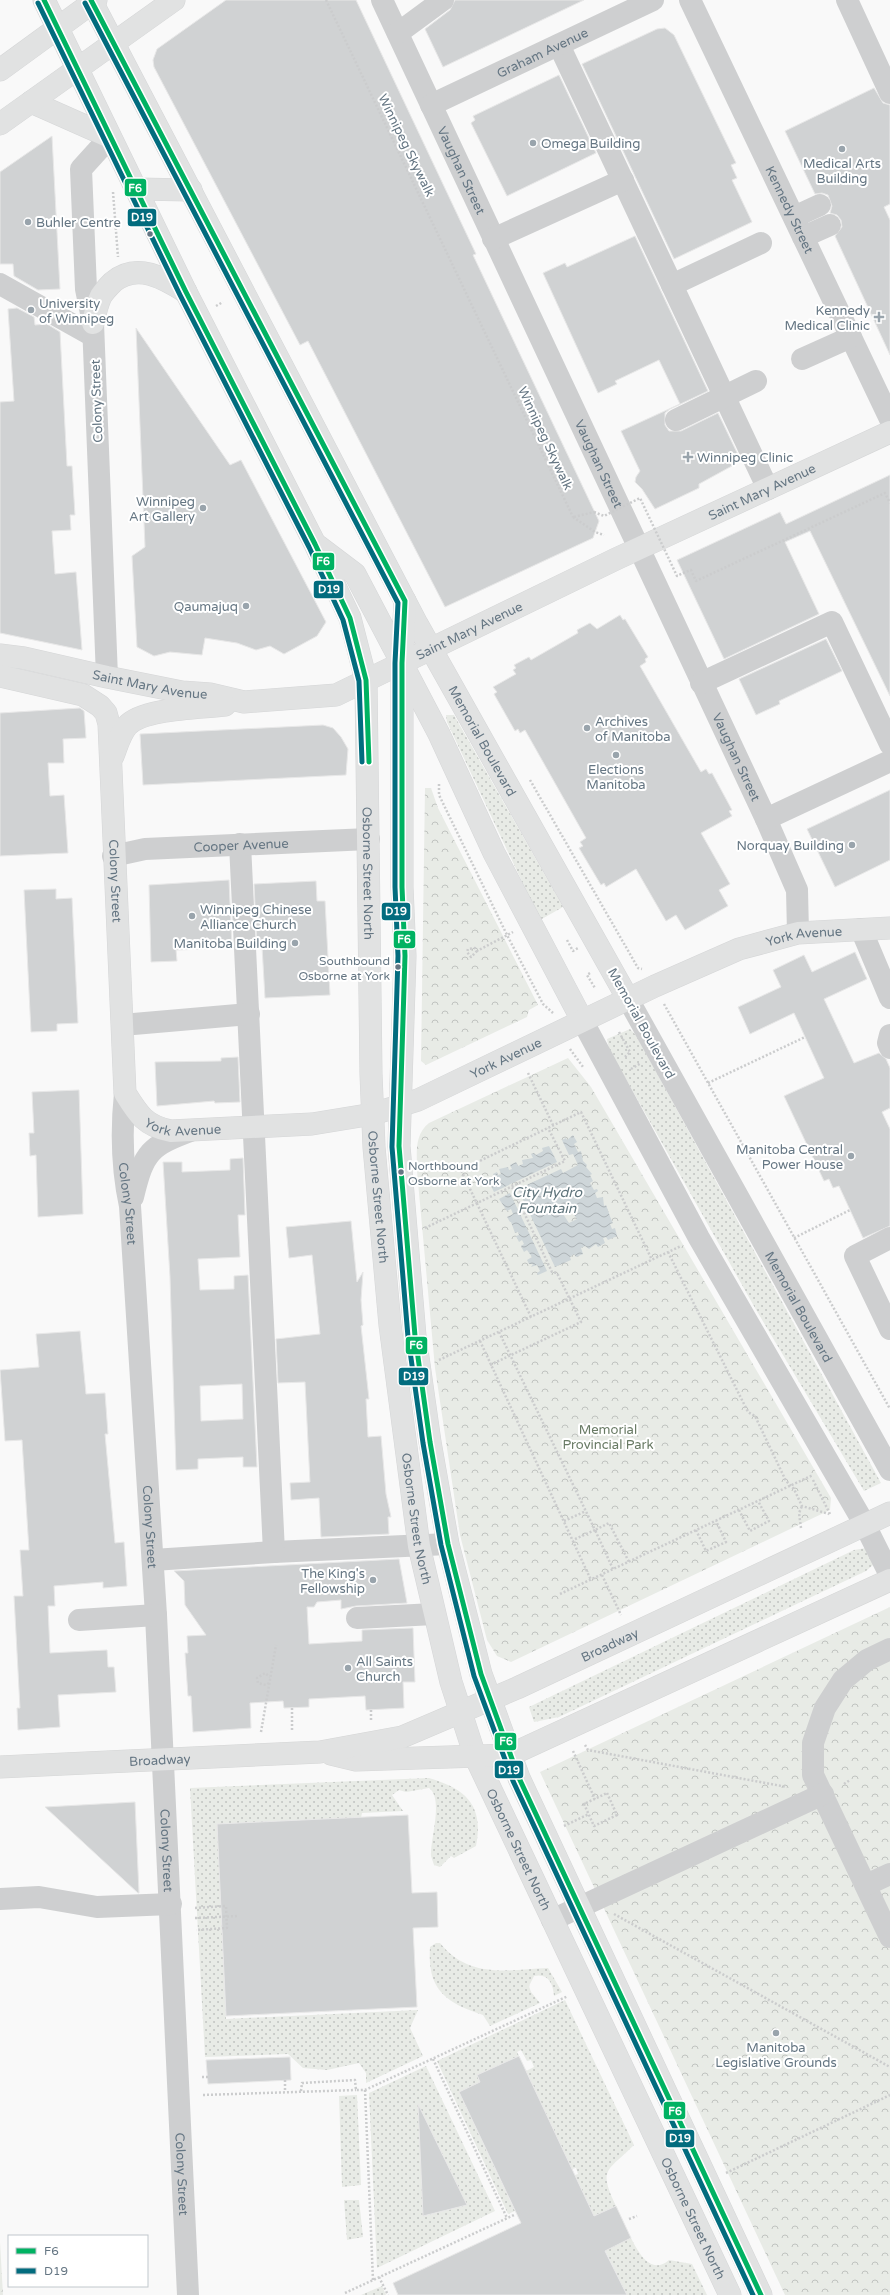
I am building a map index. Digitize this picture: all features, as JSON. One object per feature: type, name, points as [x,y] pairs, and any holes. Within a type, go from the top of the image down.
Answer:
[{"type":"main road","points":[[44,0],[186,292],[315,544],[350,618],[366,680]]},
{"type":"main road","points":[[0,124],[174,0]]},
{"type":"main road","points":[[0,70],[93,1]]},
{"type":"main road","name":"Memorial Boulevard","points":[[93,1],[113,44],[405,601],[628,998]]},
{"type":"main road","points":[[31,102],[110,137]]},
{"type":"main road","points":[[136,189],[190,190]]},
{"type":"main road","points":[[93,329],[102,295],[123,276],[135,272],[154,274],[186,292]]},
{"type":"main road","name":"Saint Mary Avenue","points":[[0,655],[24,658],[182,692],[210,694],[244,702],[336,695],[638,548],[890,432]]},
{"type":"main road","points":[[315,544],[355,574],[402,663],[529,923],[582,1020]]},
{"type":"main road","name":"Osborne Street North","points":[[405,601],[402,663],[402,887],[405,956],[399,1146],[416,1336],[430,1442],[448,1544],[481,1674],[519,1778],[587,1904],[761,2295]]},
{"type":"main road","name":"Saint Mary Avenue","points":[[0,676],[83,695],[95,700],[106,712]]},
{"type":"main road","name":"Osborne Street North","points":[[366,680],[373,1114],[390,1325],[419,1546],[434,1614],[460,1713],[475,1756],[730,2295]]},
{"type":"main road","name":"Colony Street","points":[[112,760],[122,734],[134,720],[155,714],[244,702]]},
{"type":"main road","name":"Colony Street","points":[[106,712],[109,724],[112,760],[114,856],[125,1093]]},
{"type":"main road","name":"York Avenue","points":[[125,1093],[135,1109],[150,1125],[171,1131],[318,1123],[373,1114],[400,1106],[712,959],[759,942],[798,933],[890,928]]},
{"type":"main road","name":"Broadway","points":[[0,1768],[320,1752],[402,1737],[490,1700],[890,1513]]},
{"type":"main road","name":"Broadway","points":[[320,1752],[356,1760],[510,1755],[890,1580]]},
{"type":"street","name":"Vaughan Street","points":[[382,0],[766,819],[797,890],[798,933]]},
{"type":"street","points":[[398,33],[443,0]]},
{"type":"street","name":"Graham Avenue","points":[[431,105],[653,0]]},
{"type":"street","name":"Kennedy Street","points":[[690,0],[890,419]]},
{"type":"street","points":[[847,0],[890,93]]},
{"type":"street","points":[[559,45],[768,489]]},
{"type":"street","name":"Colony Street","points":[[107,677],[93,329],[86,289],[81,169],[110,137]]},
{"type":"street","points":[[493,239],[623,180]]},
{"type":"street","points":[[794,217],[820,205]]},
{"type":"street","points":[[804,237],[830,225]]},
{"type":"street","points":[[672,285],[761,243]]},
{"type":"street","points":[[0,284],[93,329]]},
{"type":"street","points":[[802,359],[851,337]]},
{"type":"street","points":[[676,420],[756,381]]},
{"type":"street","points":[[701,683],[832,622],[890,744]]},
{"type":"street","points":[[766,819],[890,761]]},
{"type":"street","name":"Cooper Avenue","points":[[114,856],[142,850],[240,844],[369,839]]},
{"type":"street","points":[[240,844],[274,1552]]},
{"type":"street","points":[[861,929],[890,998]]},
{"type":"street","name":"Memorial Boulevard","points":[[628,998],[890,1470]]},
{"type":"street","points":[[122,1025],[249,1014]]},
{"type":"street","points":[[582,1020],[699,1238],[865,1525],[890,1575]]},
{"type":"street","points":[[890,1035],[888,1043],[890,1048]]},
{"type":"street","name":"Colony Street","points":[[125,1093],[122,1122],[126,1183],[130,1206],[153,1560],[162,1759],[171,1904],[188,2295]]},
{"type":"street","points":[[130,1206],[141,1165],[151,1151],[167,1140],[194,1130]]},
{"type":"street","points":[[890,1238],[855,1256],[883,1297],[890,1329]]},
{"type":"street","points":[[153,1560],[274,1552],[448,1544]]},
{"type":"street","points":[[357,1618],[434,1614]]},
{"type":"street","points":[[79,1620],[156,1615]]},
{"type":"street","points":[[890,1649],[868,1660],[843,1680],[824,1708],[813,1744],[813,1775],[890,1937]]},
{"type":"street","points":[[0,1763],[0,1768]]},
{"type":"street","points":[[552,1920],[823,1794]]},
{"type":"street","points":[[866,1886],[890,1874]]},
{"type":"street","points":[[0,1899],[39,1897],[97,1907],[171,1904]]},
{"type":"path","name":"Winnipeg Skywalk","points":[[326,0],[573,517]]},
{"type":"path","points":[[113,192],[119,271],[123,276]]},
{"type":"path","points":[[216,306],[223,302]]},
{"type":"path","points":[[573,517],[594,512],[604,516],[640,498],[677,576],[691,570],[696,581],[885,493],[890,503]]},
{"type":"path","points":[[573,517],[595,532],[604,535]]},
{"type":"path","points":[[527,774],[638,968]]},
{"type":"path","points":[[477,951],[529,923]]},
{"type":"path","points":[[667,1010],[890,1409]]},
{"type":"path","points":[[619,1032],[630,1052]]},
{"type":"path","points":[[708,1083],[805,1037]]},
{"type":"path","points":[[636,1050],[624,1056],[631,1069],[643,1062],[640,1056]]},
{"type":"path","points":[[528,1073],[553,1126]]},
{"type":"path","points":[[530,1317],[461,1170],[581,1112],[652,1260]]},
{"type":"path","points":[[419,1231],[565,1161],[548,1128]]},
{"type":"path","points":[[490,1365],[581,1322],[557,1273],[552,1272],[512,1187]]},
{"type":"path","points":[[794,1238],[850,1210]]},
{"type":"path","points":[[432,1363],[699,1238]]},
{"type":"path","points":[[668,1252],[748,1412],[755,1416],[786,1481],[791,1486],[802,1506],[830,1514]]},
{"type":"path","points":[[499,1332],[613,1569]]},
{"type":"path","points":[[480,1341],[591,1580]]},
{"type":"path","points":[[560,1594],[831,1466]]},
{"type":"path","points":[[739,1510],[750,1531],[769,1521],[758,1501]]},
{"type":"path","points":[[801,1528],[799,1513],[802,1506]]},
{"type":"path","points":[[564,1521],[586,1511]]},
{"type":"path","points":[[696,1530],[706,1551],[726,1542],[716,1521]]},
{"type":"path","points":[[573,1540],[609,1523],[629,1562]]},
{"type":"path","points":[[602,1575],[621,1615]]},
{"type":"path","points":[[261,1732],[276,1645]]},
{"type":"path","points":[[269,1682],[266,1685],[261,1685],[258,1683],[257,1678],[265,1673],[270,1678]]},
{"type":"path","points":[[292,1708],[292,1730]]},
{"type":"path","points":[[371,1710],[372,1726]]},
{"type":"path","points":[[585,1745],[588,1750],[791,1788]]},
{"type":"path","points":[[573,1751],[595,1799]]},
{"type":"path","points":[[844,1784],[850,1780]]},
{"type":"path","points":[[607,1793],[617,1815],[594,1826],[584,1804],[595,1799],[607,1793]]},
{"type":"path","points":[[560,1828],[589,1814]]},
{"type":"path","points":[[587,1904],[607,1911],[890,2067]]},
{"type":"path","points":[[195,1908],[226,1906],[227,1916],[227,1928],[196,1930]]},
{"type":"path","points":[[195,1918],[238,1916]]},
{"type":"path","points":[[203,2095],[365,2090],[569,1995]]},
{"type":"path","points":[[433,2059],[507,2218]]},
{"type":"path","points":[[202,2077],[208,2076]]},
{"type":"path","points":[[285,2080],[286,2092]]},
{"type":"path","points":[[301,2091],[302,2083],[355,2080],[356,2090]]},
{"type":"path","points":[[365,2090],[372,2280]]},
{"type":"path","points":[[722,2175],[890,2095]]},
{"type":"path","points":[[345,2293],[514,2215]]},
{"type":"path","points":[[629,2219],[637,2216]]},
{"type":"path","points":[[379,2277],[388,2295]]},
{"type":"green space","points":[[446,715],[454,715],[563,907],[540,920],[447,722]]},
{"type":"green space","points":[[425,788],[431,788],[438,808],[538,1005],[529,1010],[527,1017],[426,1065],[421,1061]]},
{"type":"green space","points":[[630,1029],[636,1035],[881,1483],[864,1491],[755,1308],[609,1049],[607,1039]]},
{"type":"green space","name":"Memorial Provincial Park","points":[[568,1058],[591,1087],[831,1498],[830,1510],[511,1662],[497,1656],[487,1640],[460,1535],[435,1368],[417,1171],[417,1145],[421,1133],[429,1123]]},
{"type":"green space","points":[[866,1548],[873,1565],[866,1571],[559,1717],[534,1722],[529,1707],[854,1550]]},
{"type":"green space","name":"Manitoba Legislative Grounds","points":[[890,1607],[890,2295],[785,2295],[540,1772]]},
{"type":"green space","points":[[429,1778],[442,1782],[462,1794],[474,1809],[477,1820],[478,1832],[476,1846],[454,1858],[451,1856],[440,1867],[434,1865],[431,1856],[436,1801],[429,1788],[406,1792],[399,1790],[392,1795],[403,1811],[362,1813],[361,1818],[217,1824],[226,2019],[418,2010],[410,2028],[423,2056],[366,2083],[366,2073],[359,2063],[327,2070],[303,2068],[288,2054],[205,2057],[190,1788]]},
{"type":"green space","points":[[436,1943],[440,1943],[451,1954],[463,1962],[476,1967],[490,1970],[548,1968],[562,1992],[554,1996],[549,1980],[543,1976],[534,1976],[529,1986],[531,1992],[540,2003],[490,2026],[483,2015],[458,2005],[441,1992],[435,1984],[430,1961],[430,1947]]},
{"type":"green space","points":[[565,2000],[634,2145],[608,2171],[607,2184],[616,2206],[594,2216],[575,2175],[578,2174],[576,2168],[572,2169],[526,2071],[534,2067],[531,2060],[527,2061],[521,2050],[517,2052],[519,2056],[477,2075],[480,2082],[459,2092],[515,2211],[508,2214],[437,2061]]},
{"type":"green space","points":[[426,2066],[495,2211],[377,2268],[369,2093]],"holes":[[[419,2106],[467,2205],[424,2216]]]},
{"type":"green space","points":[[357,2095],[361,2185],[342,2187],[339,2096]]},
{"type":"green space","points":[[344,2200],[359,2200],[363,2237],[347,2240]]},
{"type":"green space","points":[[631,2238],[637,2250],[651,2264],[662,2264],[669,2260],[692,2264],[707,2295],[627,2295],[605,2250]]},
{"type":"green space","points":[[0,2242],[3,2295],[0,2295]]},
{"type":"green space","points":[[382,2286],[386,2295],[361,2295]]},
{"type":"water","name":"City Hydro Fountain","points":[[573,1135],[577,1142],[574,1144],[578,1152],[581,1151],[583,1161],[592,1174],[590,1175],[593,1181],[590,1183],[594,1190],[597,1189],[598,1191],[595,1193],[597,1198],[603,1197],[604,1206],[606,1205],[613,1223],[610,1224],[612,1229],[615,1228],[617,1236],[608,1240],[606,1237],[603,1238],[605,1243],[598,1247],[596,1244],[589,1249],[585,1246],[581,1248],[583,1254],[576,1257],[574,1254],[570,1257],[571,1260],[555,1267],[518,1189],[561,1169],[563,1173],[578,1165],[573,1154],[569,1155],[562,1140],[566,1138],[567,1140]],"holes":[[[571,1210],[577,1219],[569,1223],[563,1214]]]},
{"type":"water","name":"City Hydro Fountain","points":[[549,1146],[557,1162],[494,1192],[488,1180],[494,1177],[493,1174],[497,1172],[498,1175],[501,1174],[499,1169],[508,1167],[509,1170],[512,1169],[510,1165],[516,1162],[518,1166],[523,1164],[522,1160],[533,1158],[531,1154],[534,1153],[536,1155],[543,1151],[542,1148]]},
{"type":"water","name":"City Hydro Fountain","points":[[510,1193],[547,1271],[538,1275],[537,1273],[540,1271],[537,1265],[531,1267],[533,1264],[529,1264],[527,1260],[532,1257],[527,1250],[524,1252],[521,1246],[524,1244],[522,1240],[519,1242],[516,1236],[519,1235],[518,1232],[515,1233],[511,1222],[507,1217],[513,1214],[511,1209],[507,1211],[499,1199]]},
{"type":"building","points":[[226,0],[356,0],[476,254],[473,255],[599,521],[593,538],[445,607],[308,341],[300,345],[154,67],[153,60],[157,49]]},
{"type":"building","points":[[455,0],[584,0],[443,67],[425,29],[450,10]]},
{"type":"building","points":[[665,28],[674,35],[736,163],[731,165],[737,178],[732,180],[752,222],[674,259],[582,64],[657,29]]},
{"type":"building","name":"Omega Building","points":[[559,75],[596,153],[507,196],[471,123],[475,120],[473,116]]},
{"type":"building","name":"Medical Arts Building","points":[[874,88],[883,103],[890,105],[890,204],[884,207],[890,220],[890,355],[835,236],[842,227],[841,220],[837,215],[830,213],[832,206],[828,195],[822,193],[815,194],[785,131]]},
{"type":"building","name":"Buhler Centre","points":[[52,136],[60,289],[38,290],[14,276],[13,264],[0,264],[0,172]]},
{"type":"building","points":[[635,236],[708,391],[670,409],[665,413],[665,425],[669,431],[681,431],[718,413],[741,461],[699,484],[699,488],[655,509],[642,489],[635,482],[640,471],[621,431],[680,404],[659,360],[615,381],[617,384],[598,393],[543,273],[565,263],[567,267]]},
{"type":"building","points":[[17,308],[34,317],[35,325],[47,324],[60,332],[67,466],[72,466],[75,515],[70,515],[71,530],[52,531],[55,574],[76,572],[82,650],[0,633],[0,402],[14,401],[8,309]]},
{"type":"building","points":[[136,328],[230,465],[241,460],[326,622],[317,636],[284,654],[270,646],[256,650],[237,643],[205,638],[202,655],[170,652],[154,656],[137,647],[132,556],[145,547]]},
{"type":"building","points":[[890,475],[890,696],[810,531],[785,542],[819,614],[724,659],[677,560],[780,512],[786,524]]},
{"type":"building","points":[[620,615],[623,620],[625,619],[648,657],[645,659],[646,662],[640,666],[701,772],[706,769],[709,774],[712,773],[732,810],[729,811],[732,816],[701,833],[730,884],[719,890],[728,906],[685,930],[676,915],[666,921],[636,869],[606,887],[604,883],[601,885],[579,848],[583,846],[580,842],[586,838],[525,730],[520,733],[518,729],[515,731],[494,694],[497,692],[493,687],[516,674],[513,670],[516,668],[514,665],[529,657],[531,660],[578,633],[577,630],[590,623],[597,629]]},
{"type":"building","points":[[826,639],[842,671],[779,701],[780,704],[756,715],[739,679]]},
{"type":"building","points":[[80,708],[84,711],[86,738],[63,739],[64,763],[48,763],[50,796],[64,795],[68,853],[0,856],[0,713]]},
{"type":"building","points":[[323,725],[333,728],[341,737],[348,749],[346,775],[143,785],[140,734]]},
{"type":"building","name":"Norquay Building","points":[[890,790],[890,860],[835,887],[807,829]]},
{"type":"building","name":"Winnipeg Chinese Alliance Church","points":[[229,880],[232,948],[176,950],[177,961],[151,962],[149,885]]},
{"type":"building","name":"Manitoba Building","points":[[316,881],[317,901],[325,901],[330,995],[265,998],[262,946],[257,947],[254,884]]},
{"type":"building","points":[[56,889],[56,899],[72,898],[78,1023],[57,1024],[57,1031],[31,1032],[24,890]]},
{"type":"building","name":"Manitoba Central Power House","points":[[855,952],[867,979],[824,999],[854,1063],[879,1053],[886,1059],[890,1068],[890,1108],[882,1112],[890,1129],[890,1226],[863,1238],[839,1186],[833,1188],[829,1179],[824,1181],[784,1096],[824,1078],[794,1013],[750,1034],[738,1007],[781,987],[773,970],[804,955],[812,972]]},
{"type":"building","points":[[238,1057],[240,1102],[215,1103],[214,1101],[157,1106],[155,1062],[221,1061],[221,1058]]},
{"type":"building","points":[[79,1090],[83,1214],[38,1217],[36,1155],[30,1156],[29,1133],[34,1133],[32,1092]]},
{"type":"building","points":[[243,1158],[245,1215],[238,1215],[240,1257],[198,1259],[200,1290],[234,1289],[234,1276],[248,1275],[257,1467],[243,1467],[243,1457],[198,1459],[198,1469],[176,1470],[170,1277],[163,1162],[182,1162],[182,1172],[230,1170],[230,1159]],"holes":[[[242,1384],[243,1419],[201,1421],[200,1386]]]},
{"type":"building","points":[[351,1221],[357,1282],[363,1272],[361,1300],[363,1325],[361,1326],[369,1399],[366,1399],[368,1437],[381,1436],[386,1494],[391,1517],[388,1517],[389,1534],[321,1537],[319,1498],[291,1500],[290,1483],[310,1482],[305,1382],[278,1383],[276,1339],[320,1334],[312,1255],[289,1258],[286,1227]]},
{"type":"building","points":[[80,1331],[86,1394],[105,1393],[108,1434],[105,1434],[115,1543],[124,1542],[127,1586],[103,1588],[103,1582],[54,1586],[55,1606],[48,1606],[50,1653],[107,1650],[108,1667],[114,1667],[116,1692],[58,1695],[60,1727],[18,1730],[17,1708],[20,1708],[14,1596],[23,1596],[20,1550],[29,1550],[22,1440],[5,1441],[0,1370],[39,1367],[36,1334]]},
{"type":"building","points":[[399,1559],[407,1603],[356,1606],[341,1609],[341,1600],[317,1602],[314,1607],[307,1607],[309,1644],[362,1641],[362,1630],[413,1628],[415,1682],[403,1682],[404,1708],[366,1710],[365,1696],[309,1699],[309,1707],[284,1708],[283,1701],[250,1703],[251,1728],[193,1732],[191,1696],[188,1696],[185,1653],[188,1653],[187,1636],[206,1635],[185,1605],[184,1581],[174,1571]]},
{"type":"building","points":[[135,1802],[139,1893],[45,1807]]},
{"type":"building","points":[[408,1815],[412,1893],[437,1892],[438,1927],[413,1928],[417,2007],[226,2016],[217,1824]]},
{"type":"building","points":[[519,2056],[594,2216],[616,2206],[631,2238],[605,2251],[627,2295],[398,2295],[393,2283],[521,2223],[459,2092],[480,2082],[477,2075]]},
{"type":"building","points":[[290,2057],[291,2080],[208,2084],[206,2060]]},
{"type":"building","points":[[418,2104],[467,2205],[423,2216]]},
{"type":"transit line","name":"F6","points":[[44,0],[186,292],[315,544],[350,618],[366,680],[369,762]]},
{"type":"transit line","name":"F6","points":[[91,0],[405,601],[402,663],[402,887],[405,956],[399,1146],[415,1336],[430,1442],[448,1544],[481,1674],[519,1778],[761,2295]]},
{"type":"transit line","name":"D19","points":[[38,3],[180,295],[309,547],[343,620],[359,681],[362,762]]},
{"type":"transit line","name":"D19","points":[[85,3],[398,603],[395,663],[395,887],[398,956],[392,1147],[408,1337],[423,1443],[441,1545],[474,1676],[513,1781],[753,2295]]},
{"type":"place","name":"Omega Building","points":[[533,143]]},
{"type":"place","name":"Medical Arts Building","points":[[842,149]]},
{"type":"place","name":"Buhler Centre","points":[[28,222]]},
{"type":"place","name":"University of Winnipeg","points":[[31,310]]},
{"type":"place","name":"Kennedy Medical Clinic","points":[[879,317]]},
{"type":"place","name":"Winnipeg Clinic","points":[[688,457]]},
{"type":"place","name":"Winnipeg Art Gallery","points":[[203,508]]},
{"type":"place","name":"Qaumajuq","points":[[246,606]]},
{"type":"place","name":"Archives of Manitoba","points":[[587,728]]},
{"type":"place","name":"Elections Manitoba","points":[[616,755]]},
{"type":"place","name":"Norquay Building","points":[[852,845]]},
{"type":"place","name":"Winnipeg Chinese Alliance Church","points":[[192,916]]},
{"type":"place","name":"Manitoba Building","points":[[295,943]]},
{"type":"place","name":"Southbound Osborne at York","points":[[398,967]]},
{"type":"place","name":"Manitoba Central Power House","points":[[851,1156]]},
{"type":"place","name":"Northbound Osborne at York","points":[[401,1172]]},
{"type":"place","name":"The King's Fellowship","points":[[373,1580]]},
{"type":"place","name":"All Saints Church","points":[[348,1668]]},
{"type":"place","name":"Manitoba Legislative Grounds","points":[[776,2033]]}]
